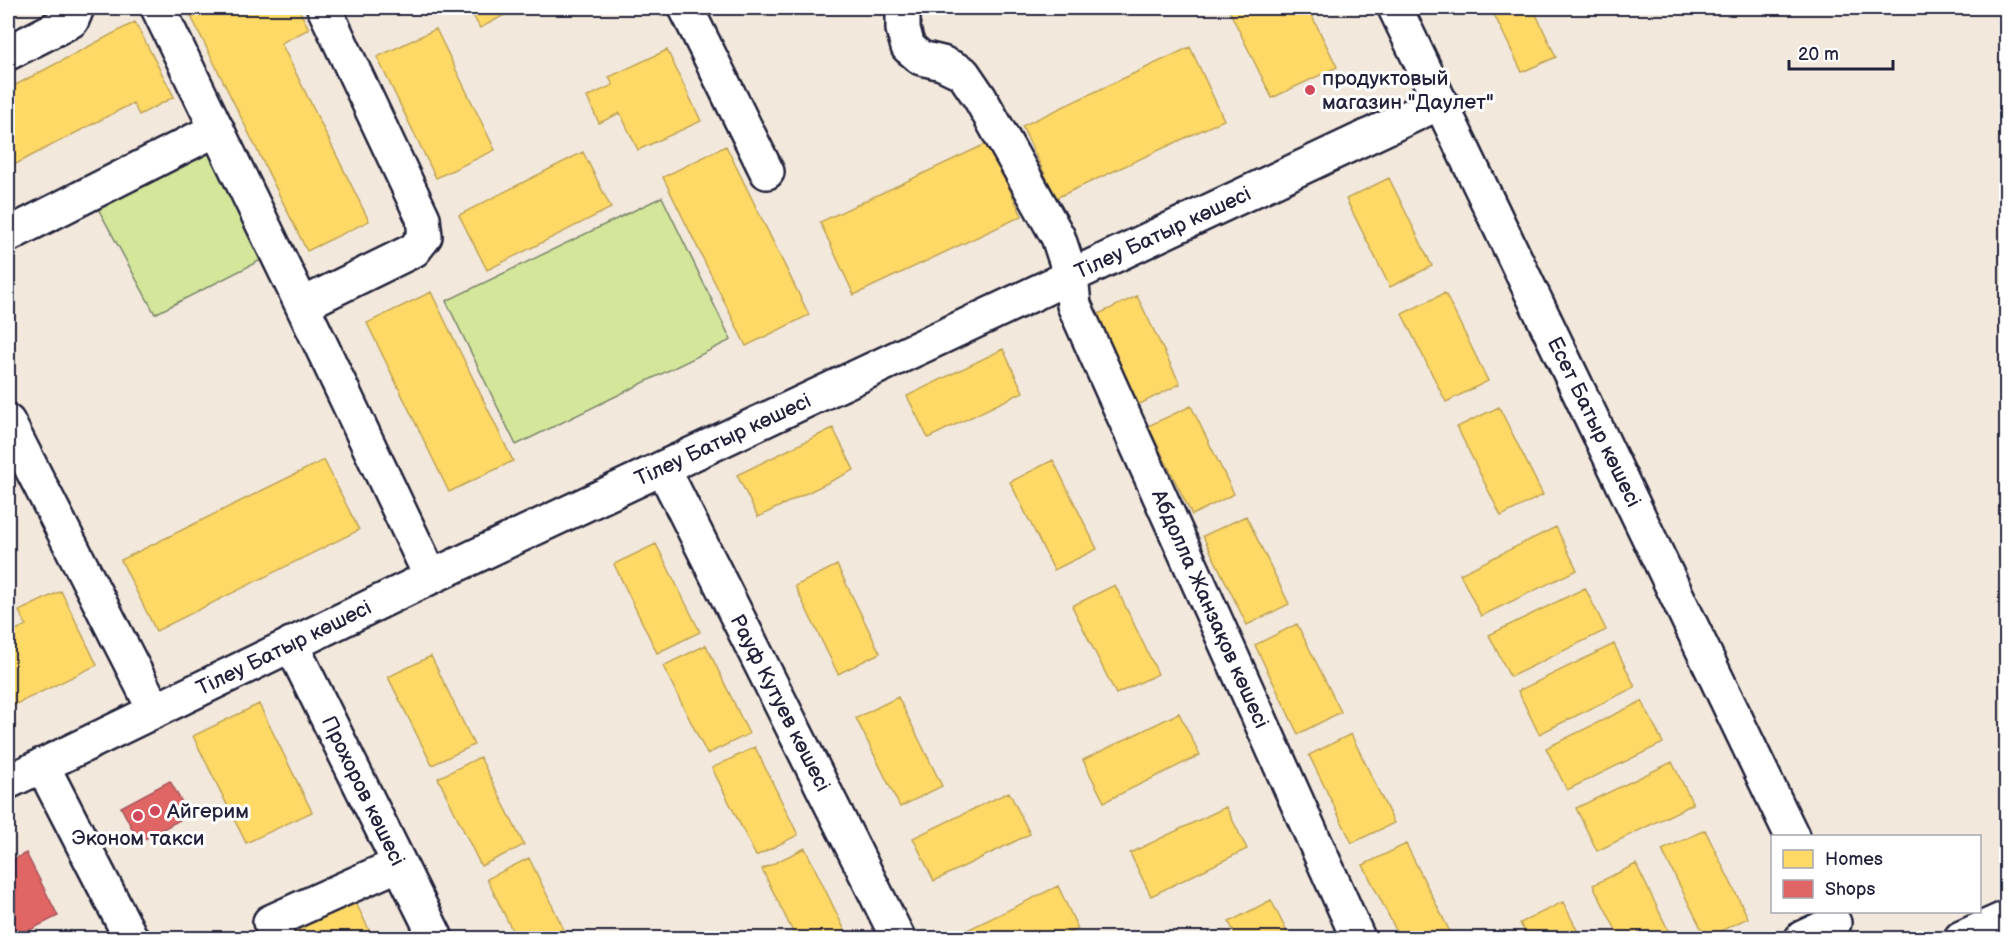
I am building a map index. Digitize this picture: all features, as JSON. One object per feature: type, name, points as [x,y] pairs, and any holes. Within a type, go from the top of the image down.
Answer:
[{"type":"street","points":[[8,53],[72,20],[77,8]]},
{"type":"street","points":[[158,8],[302,305],[430,577]]},
{"type":"street","points":[[686,8],[766,172]]},
{"type":"street","name":"Абдолла Жанзақов көшесі","points":[[903,8],[903,29],[908,46],[921,58],[942,63],[963,73],[980,98],[1058,237],[1071,276],[1074,306],[1358,939]]},
{"type":"street","name":"Есет Батыр көшесі","points":[[1395,8],[1791,835]]},
{"type":"street","points":[[302,305],[414,250],[425,236],[423,218],[335,12]]},
{"type":"street","name":"Тілеу Батыр көшесі","points":[[8,782],[430,577],[1441,102]]},
{"type":"street","points":[[8,235],[217,129]]},
{"type":"street","points":[[8,422],[154,711]]},
{"type":"street","name":"Рауф Кутуев көшесі","points":[[663,468],[898,939]]},
{"type":"street","name":"Прохоров көшесі","points":[[291,644],[436,939]]},
{"type":"street","points":[[42,765],[131,939]]},
{"type":"street","points":[[278,939],[270,922],[399,864]]},
{"type":"street","points":[[1961,939],[2007,918]]},
{"type":"street","points":[[1802,939],[1834,924]]},
{"type":"green space","points":[[206,146],[263,259],[155,314],[94,201]]},
{"type":"green space","points":[[662,197],[731,340],[516,445],[446,301]]},
{"type":"building: Homes","points":[[187,8],[298,8],[309,29],[281,43],[369,221],[307,251]]},
{"type":"building: Homes","points":[[469,8],[518,8],[480,28]]},
{"type":"building: Homes","points":[[1228,8],[1308,8],[1337,67],[1272,98]]},
{"type":"building: Homes","points":[[1491,8],[1533,8],[1556,57],[1522,72]]},
{"type":"building: Homes","points":[[135,22],[174,97],[139,115],[133,103],[8,168],[8,89]]},
{"type":"building: Homes","points":[[436,29],[495,150],[436,178],[377,57]]},
{"type":"building: Homes","points":[[1190,47],[1224,120],[1056,198],[1022,126]]},
{"type":"building: Homes","points":[[667,50],[701,121],[638,150],[620,113],[599,123],[587,97],[613,85],[609,77]]},
{"type":"building: Homes","points":[[988,143],[1022,216],[854,295],[820,222]]},
{"type":"building: Homes","points":[[726,146],[809,315],[746,346],[663,177]]},
{"type":"building: Homes","points":[[583,152],[611,208],[487,270],[459,215]]},
{"type":"building: Homes","points":[[1389,178],[1432,266],[1390,287],[1346,199]]},
{"type":"building: Homes","points":[[431,292],[513,461],[449,492],[367,323]]},
{"type":"building: Homes","points":[[1445,293],[1488,381],[1446,402],[1402,314]]},
{"type":"building: Homes","points":[[1137,296],[1180,384],[1138,405],[1094,316]]},
{"type":"building: Homes","points":[[1003,349],[1023,392],[928,438],[907,396]]},
{"type":"building: Homes","points":[[1191,406],[1234,494],[1192,515],[1148,426]]},
{"type":"building: Homes","points":[[1499,407],[1543,495],[1501,516],[1457,427]]},
{"type":"building: Homes","points":[[833,428],[854,470],[758,517],[737,475]]},
{"type":"building: Homes","points":[[324,460],[359,530],[156,631],[121,560]]},
{"type":"building: Homes","points":[[1053,460],[1097,549],[1054,570],[1010,482]]},
{"type":"building: Homes","points":[[1246,516],[1289,604],[1247,625],[1203,536]]},
{"type":"building: Homes","points":[[1556,527],[1577,570],[1481,616],[1460,574]]},
{"type":"building: Homes","points":[[656,544],[700,632],[657,653],[614,564]]},
{"type":"building: Homes","points":[[837,565],[880,653],[838,674],[795,586]]},
{"type":"building: Homes","points":[[1115,585],[1158,674],[1116,694],[1072,606]]},
{"type":"building: Homes","points":[[1585,588],[1606,630],[1510,677],[1489,635]]},
{"type":"building: Homes","points":[[61,591],[97,665],[8,708],[8,634],[26,625],[19,611]]},
{"type":"building: Homes","points":[[1297,624],[1341,712],[1298,734],[1255,645]]},
{"type":"building: Homes","points":[[1614,644],[1635,687],[1539,734],[1518,691]]},
{"type":"building: Homes","points":[[706,645],[749,734],[707,754],[663,666]]},
{"type":"building: Homes","points":[[431,656],[474,745],[432,765],[388,677]]},
{"type":"building: Homes","points":[[898,697],[942,786],[900,807],[856,718]]},
{"type":"building: Homes","points":[[1642,701],[1663,743],[1567,790],[1546,748]]},
{"type":"building: Homes","points":[[259,704],[312,812],[246,843],[193,736]]},
{"type":"building: Homes","points":[[1179,713],[1200,755],[1104,802],[1083,760]]},
{"type":"building: Homes","points":[[1351,734],[1394,823],[1352,843],[1309,755]]},
{"type":"building: Homes","points":[[755,747],[798,835],[756,856],[712,768]]},
{"type":"building: Homes","points":[[480,757],[524,845],[481,866],[438,778]]},
{"type":"building: Homes","points":[[1672,762],[1693,804],[1597,851],[1576,808]]},
{"type":"building: Homes","points":[[1009,792],[1030,834],[934,881],[913,838]]},
{"type":"building: Homes","points":[[1226,807],[1247,849],[1151,896],[1130,853]]},
{"type":"building: Homes","points":[[1705,830],[1748,918],[1706,938],[1662,850]]},
{"type":"building: Homes","points":[[1406,844],[1450,932],[1437,938],[1400,938],[1363,865]]},
{"type":"building: Homes","points":[[805,848],[848,937],[796,938],[762,869]]},
{"type":"building: Homes","points":[[529,858],[568,938],[516,938],[487,879]]},
{"type":"building: Homes","points":[[1636,864],[1672,938],[1620,938],[1593,885]]},
{"type":"building: Homes","points":[[1058,886],[1078,929],[1058,938],[964,938],[961,933]]},
{"type":"building: Homes","points":[[1271,900],[1290,938],[1237,938],[1229,922]]},
{"type":"building: Homes","points":[[355,901],[373,938],[299,938],[295,930]]},
{"type":"building: Homes","points":[[1563,902],[1581,938],[1528,938],[1520,923]]},
{"type":"building: Shops","name":"Айгерим","points":[[170,781],[189,815],[139,842],[121,807]]},
{"type":"building: Shops","points":[[26,853],[58,916],[14,938],[8,938],[8,862]]},
{"type":"place","name":"продуктовый магазин \"Даулет\"","points":[[1310,90]]},
{"type":"place","name":"Айгерим","points":[[155,811]]},
{"type":"place","name":"Эконом такси","points":[[138,816]]}]
